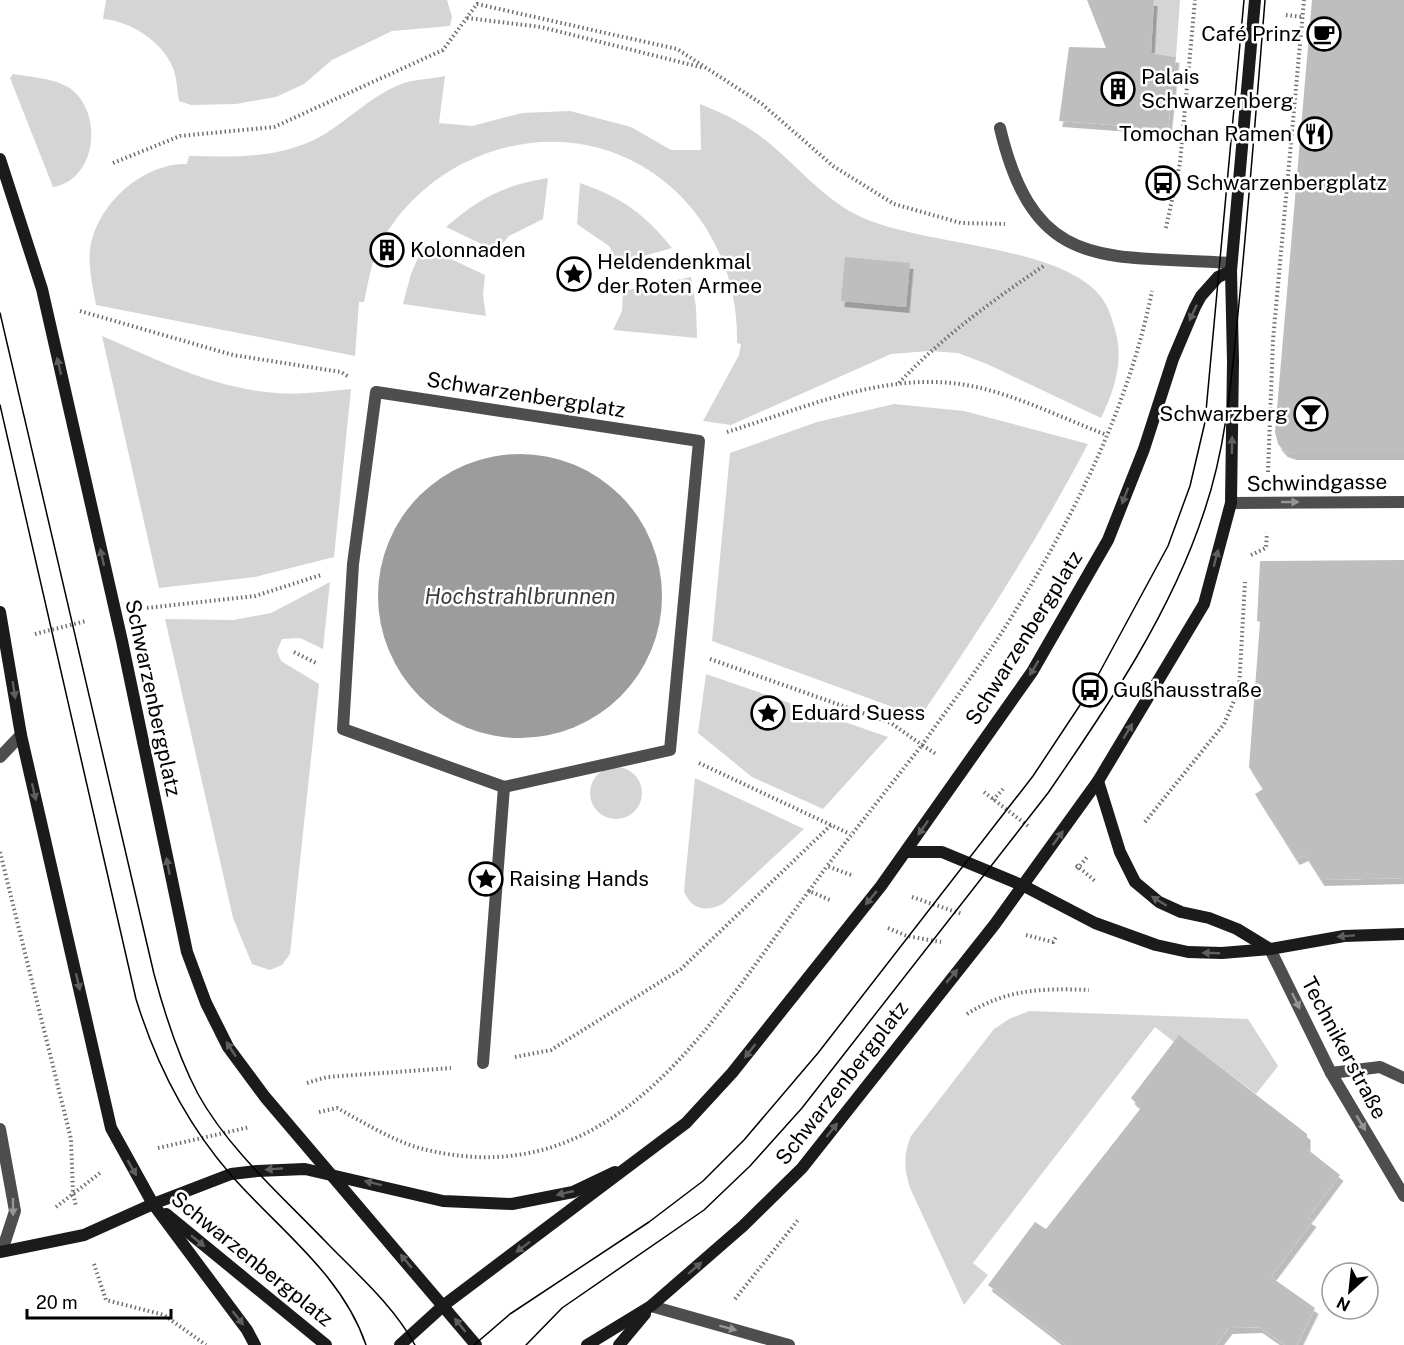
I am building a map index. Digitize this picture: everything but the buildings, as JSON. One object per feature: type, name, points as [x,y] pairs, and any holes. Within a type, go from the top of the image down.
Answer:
[{"type":"street","points":[[1000,128],[1008,161],[1019,188],[1045,226],[1086,251],[1158,261],[1231,267],[1255,0]]},
{"type":"street","name":"Schwarzenbergplatz","points":[[0,159],[42,289],[115,614],[187,952],[206,1003],[228,1047],[284,1120],[476,1345]]},
{"type":"street","name":"Schwarzenbergplatz","points":[[619,1345],[651,1306],[743,1226],[802,1168],[976,948],[1024,886],[1098,781],[1204,604],[1231,503],[1233,362],[1231,267]]},
{"type":"street","name":"Schwarzenbergplatz","points":[[400,1345],[444,1305],[686,1124],[732,1074],[881,886],[1032,672],[1108,540],[1144,449],[1173,358],[1195,307],[1201,296],[1218,277],[1231,267]]},
{"type":"street","points":[[376,392],[354,564],[343,729],[504,787],[670,750],[699,441]]},
{"type":"street","name":"Schwarzenbergplatz","points":[[376,392],[699,441]]},
{"type":"street","name":"Schwindgasse","points":[[1231,503],[1404,502]]},
{"type":"street","name":"Schwarzenbergplatz","points":[[0,612],[7,641],[21,735],[111,1128],[153,1204],[247,1330],[255,1345]]},
{"type":"street","points":[[0,757],[21,735]]},
{"type":"street","points":[[1098,781],[1120,852],[1135,882],[1159,902],[1181,912],[1209,918],[1237,929],[1270,949]]},
{"type":"street","points":[[483,1063],[504,787]]},
{"type":"street","points":[[907,852],[942,852],[1024,886],[1095,923],[1156,945],[1188,952],[1222,953],[1270,949],[1344,936],[1404,934]]},
{"type":"street","name":"Technikerstraße","points":[[1270,949],[1331,1073],[1404,1196]]},
{"type":"street","points":[[1331,1073],[1380,1067],[1404,1078]]},
{"type":"street","points":[[0,1129],[15,1211],[1,1251]]},
{"type":"street","name":"Schwarzenbergplatz","points":[[153,1204],[231,1174],[277,1168],[332,1174],[443,1201],[512,1204],[573,1192],[638,1162]]},
{"type":"street","points":[[1,1251],[84,1235],[153,1204]]},
{"type":"street","name":"Schwarzenbergplatz","points":[[153,1204],[326,1345]]},
{"type":"street","points":[[651,1306],[789,1345]]},
{"type":"street","name":"Schwarzenbergplatz","points":[[587,1345],[651,1306]]},
{"type":"path","points":[[0,852],[70,1139],[73,1194],[124,1155],[337,1108],[378,1130],[427,1150],[480,1157],[527,1155],[573,1140],[615,1118],[650,1089],[687,1052],[850,834],[922,745],[1013,615],[1069,519],[1107,435],[1138,353],[1180,163],[1195,0]]},
{"type":"path","points":[[1248,557],[1266,548],[1273,340],[1304,0]]},
{"type":"path","points":[[113,163],[180,136],[274,127],[443,50],[477,4],[678,49],[762,104],[833,166],[894,204],[961,223],[1045,226]]},
{"type":"path","points":[[1282,14],[1303,17]]},
{"type":"path","points":[[466,18],[542,27],[708,69]]},
{"type":"path","points":[[899,383],[929,351],[976,312],[1048,263],[1086,251]]},
{"type":"path","points":[[78,311],[233,355],[341,372],[376,392]]},
{"type":"path","points":[[699,441],[864,389],[899,383],[938,382],[982,390],[1107,435]]},
{"type":"path","points":[[7,641],[163,604],[255,596],[354,564]]},
{"type":"path","points":[[827,866],[1053,942],[1072,912],[1224,724],[1239,689],[1246,579]]},
{"type":"path","points":[[680,648],[891,723],[961,773],[1025,824]]},
{"type":"path","points":[[294,652],[311,660]]},
{"type":"path","points":[[670,750],[850,834]]},
{"type":"path","points":[[993,800],[1003,789]]},
{"type":"path","points":[[307,1083],[327,1077],[483,1063],[551,1050],[681,969],[831,825]]},
{"type":"path","points":[[809,891],[907,936],[976,948]]},
{"type":"path","points":[[958,1019],[980,1005],[1009,993],[1041,988],[1089,990]]},
{"type":"path","points":[[106,1300],[164,1315],[206,1345]]},
{"type":"shaded area","points":[[106,0],[447,0],[452,17],[450,26],[392,31],[332,60],[304,84],[276,97],[236,104],[191,105],[179,101],[173,68],[168,58],[153,41],[134,28],[103,19]]},
{"type":"shaded area","points":[[1154,0],[1180,0],[1176,57],[1151,53]]},
{"type":"shaded area","points":[[13,74],[48,80],[68,87],[80,98],[87,111],[91,127],[91,143],[87,158],[79,172],[68,182],[53,187],[10,78]]},
{"type":"shaded area","points":[[445,76],[439,123],[472,126],[522,113],[570,111],[631,127],[671,150],[701,150],[700,104],[734,119],[757,134],[830,198],[855,214],[882,225],[1021,256],[1054,266],[1081,279],[1101,297],[1107,307],[1119,350],[1114,385],[1101,418],[987,364],[958,353],[929,351],[891,354],[731,425],[703,421],[739,355],[741,344],[737,343],[732,291],[715,244],[688,204],[654,173],[612,152],[566,142],[517,145],[466,162],[428,186],[406,207],[387,232],[377,252],[364,302],[359,302],[355,356],[96,305],[90,264],[94,233],[111,203],[138,179],[170,166],[187,164],[189,156],[258,155],[291,149],[323,135],[393,88],[409,82]]},
{"type":"shaded area","points":[[548,178],[543,219],[509,236],[496,251],[446,227],[493,194]]},
{"type":"shaded area","points":[[580,183],[608,194],[631,208],[652,225],[672,248],[619,263],[609,246],[577,224]]},
{"type":"shaded area","points":[[423,246],[485,275],[483,295],[486,316],[403,304],[411,274]]},
{"type":"shaded area","points":[[691,277],[696,307],[697,338],[613,330],[622,311],[623,291]]},
{"type":"shaded area","points":[[102,336],[166,364],[231,386],[286,393],[351,389],[334,557],[255,577],[159,588]]},
{"type":"shaded area","points":[[894,404],[964,411],[1088,444],[1008,583],[920,717],[712,641],[730,453],[817,422]]},
{"type":"shaded area","points":[[330,582],[323,649],[300,638],[282,639],[277,651],[281,661],[319,684],[290,954],[282,965],[270,970],[252,964],[233,918],[165,619],[233,620],[271,613]]},
{"type":"shaded area","points":[[706,674],[888,737],[823,809],[752,777],[698,733]]},
{"type":"shaded area","points":[[611,767],[621,767],[635,774],[642,793],[635,812],[621,819],[611,819],[601,815],[594,808],[590,798],[590,788],[594,778],[601,771]]},
{"type":"shaded area","points":[[695,778],[804,829],[724,903],[706,909],[695,906],[684,891]]},
{"type":"shaded area","points":[[1029,1011],[1248,1019],[1278,1066],[1256,1094],[1180,1036],[1174,1042],[1155,1027],[973,1263],[988,1275],[964,1305],[910,1188],[906,1175],[907,1149],[911,1136],[994,1029],[1009,1019]]},
{"type":"water","name":"Hochstrahlbrunnen","points":[[534,454],[575,464],[599,478],[621,495],[638,517],[652,541],[660,568],[662,596],[660,624],[652,651],[638,675],[621,697],[599,714],[575,728],[548,736],[506,738],[465,728],[441,714],[419,697],[402,675],[388,651],[380,624],[378,582],[388,541],[402,517],[419,495],[441,478],[465,464],[492,456]]},
{"type":"tram line","points":[[474,1345],[510,1314],[649,1222],[703,1181],[744,1140],[818,1053],[1033,776],[1090,690],[1168,546],[1190,486],[1205,422],[1244,0]]},
{"type":"tram line","points":[[526,1345],[562,1308],[704,1210],[750,1166],[802,1108],[1048,793],[1093,727],[1156,622],[1190,550],[1204,512],[1223,435],[1243,265],[1265,0]]},
{"type":"tram line","points":[[0,313],[154,974],[178,1050],[198,1094],[225,1134],[257,1172],[374,1290],[415,1345]]},
{"type":"tram line","points":[[0,405],[136,999],[153,1047],[174,1092],[200,1135],[231,1175],[325,1274],[355,1320],[366,1345]]},
{"type":"place","name":"Café Prinz","points":[[1324,34]]},
{"type":"place","name":"Palais Schwarzenberg","points":[[1118,89]]},
{"type":"place","name":"Tomochan Ramen","points":[[1315,134]]},
{"type":"place","name":"Schwarzenbergplatz","points":[[1163,183]]},
{"type":"place","name":"Kolonnaden","points":[[387,250]]},
{"type":"place","name":"Heldendenkmal der Roten Armee","points":[[574,274]]},
{"type":"place","name":"Schwarzberg","points":[[1311,414]]},
{"type":"place","name":"Gußhausstraße","points":[[1090,690]]},
{"type":"place","name":"Eduard Suess","points":[[768,713]]},
{"type":"place","name":"Raising Hands","points":[[486,879]]}]
